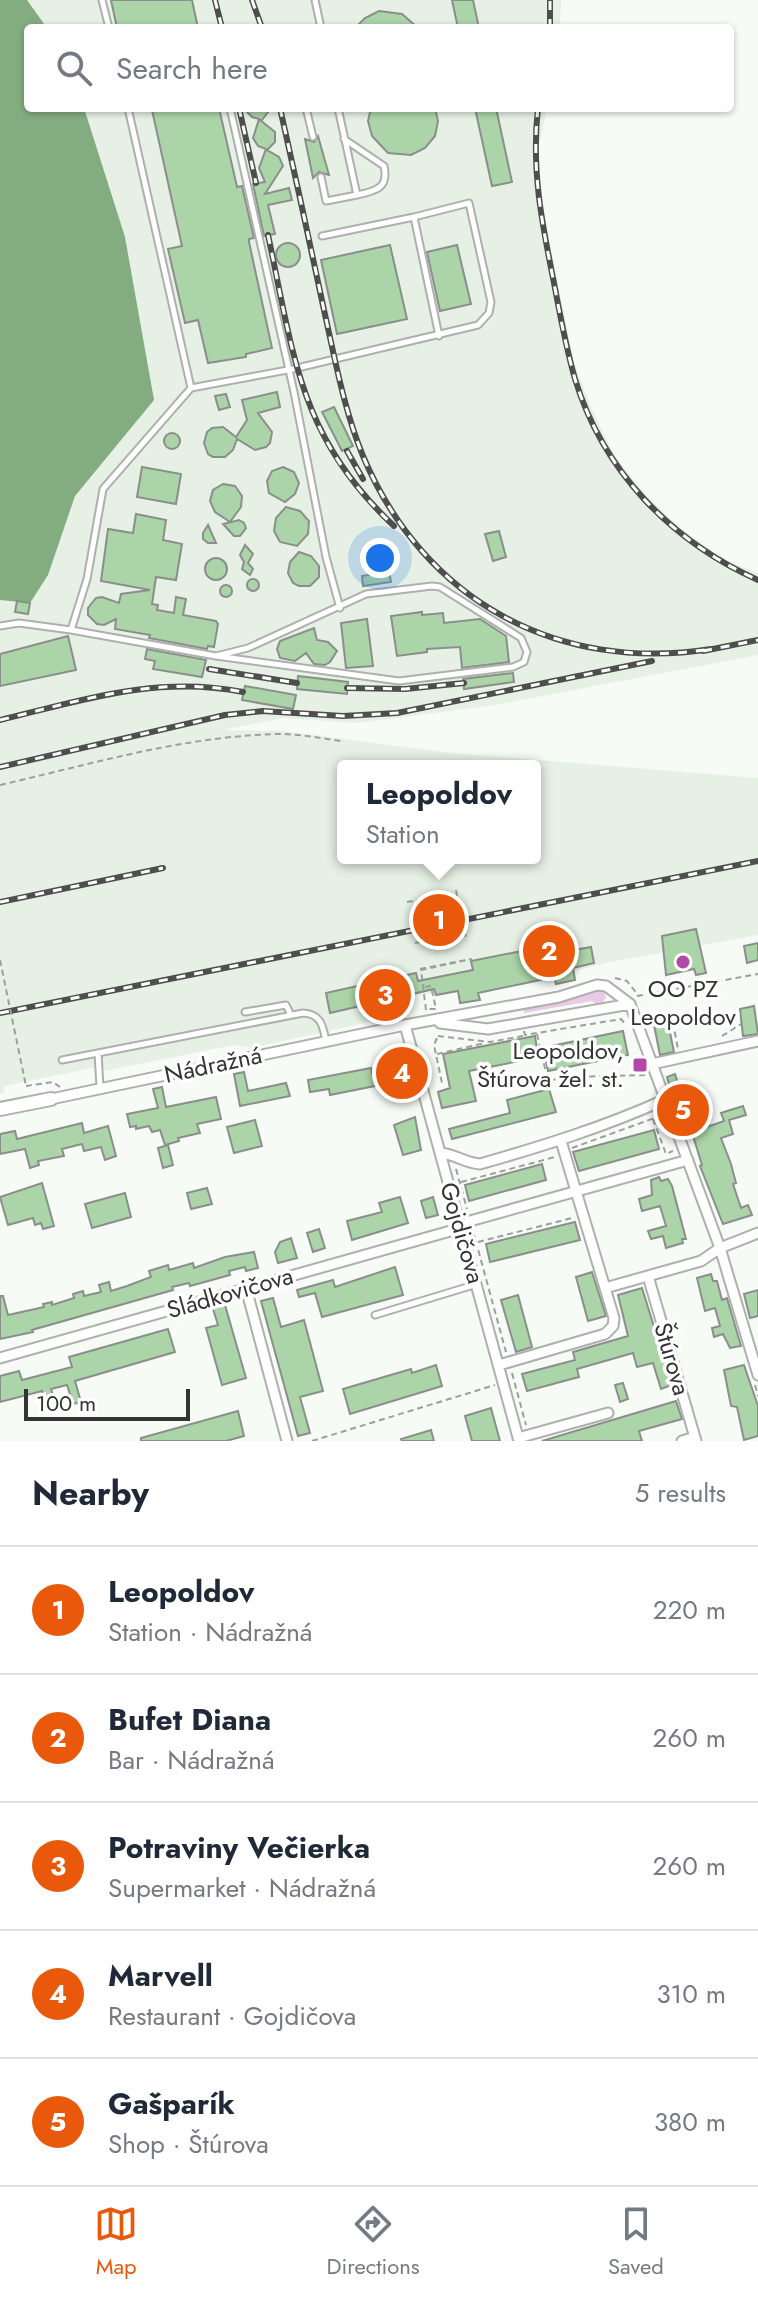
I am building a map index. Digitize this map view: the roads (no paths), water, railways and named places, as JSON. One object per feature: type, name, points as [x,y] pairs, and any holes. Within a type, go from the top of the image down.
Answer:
[{"type":"street","name":"Nádražná","points":[[0,1109],[405,1025],[559,997],[597,985],[606,986],[630,1004]]},
{"type":"street","name":"Nádražná","points":[[425,1022],[488,1029],[630,1004]]},
{"type":"street","points":[[630,1004],[720,1248],[758,1375]]},
{"type":"street","name":"Gojdičova","points":[[405,1025],[518,1440]]},
{"type":"street","points":[[652,1064],[758,1041]]},
{"type":"street","points":[[440,1153],[480,1164],[563,1149],[664,1100]]},
{"type":"street","name":"Štúrova","points":[[499,1365],[605,1334],[613,1326],[614,1318],[563,1149]]},
{"type":"street","points":[[461,1228],[470,1221],[688,1160]]},
{"type":"street","name":"Sládkovičova","points":[[0,1358],[461,1228]]},
{"type":"street","points":[[605,1288],[701,1261],[720,1248],[758,1233]]},
{"type":"street","name":"Štúrova","points":[[648,1276],[696,1439]]},
{"type":"street","points":[[246,1288],[287,1441]]},
{"type":"street","points":[[518,1440],[608,1413]]},
{"type":"street","points":[[682,1441],[696,1439]]},
{"type":"lane","points":[[102,0],[108,24]]},
{"type":"lane","points":[[315,0],[320,24]]},
{"type":"lane","points":[[129,112],[191,388]]},
{"type":"lane","points":[[231,112],[294,392],[326,557],[340,608]]},
{"type":"lane","points":[[307,112],[313,137]]},
{"type":"lane","points":[[339,112],[357,195]]},
{"type":"lane","points":[[321,177],[326,201],[375,192],[382,187],[387,177],[384,166],[344,139]]},
{"type":"lane","points":[[71,630],[87,579],[103,489],[191,388],[439,336],[478,325],[489,313],[491,302],[469,203],[322,236]]},
{"type":"lane","points":[[414,217],[439,336]]},
{"type":"lane","points":[[0,626],[19,623],[71,630],[216,656],[399,681],[513,667],[524,662],[527,652],[521,638],[440,587],[366,594],[248,648],[216,656]]},
{"type":"lane","points":[[245,1012],[286,1005],[291,1015]]},
{"type":"lane","points":[[62,1060],[291,1015],[314,1014],[322,1024],[326,1042]]},
{"type":"lane","points":[[98,1053],[100,1089]]},
{"type":"lane","points":[[375,1315],[477,1284]]},
{"type":"railway","points":[[215,0],[221,24]]},
{"type":"railway","points":[[252,0],[261,24]]},
{"type":"railway","points":[[550,0],[550,24]]},
{"type":"railway","points":[[240,112],[256,183]]},
{"type":"railway","points":[[281,112],[350,421],[363,456],[389,507],[422,551],[460,587],[502,616],[550,637],[601,649],[655,654],[711,649]]},
{"type":"railway","points":[[538,112],[536,153],[542,218],[569,355],[587,412],[622,473],[669,524],[726,564],[758,580]]},
{"type":"railway","points":[[268,235],[294,357],[319,427],[362,493],[394,526]]},
{"type":"railway","points":[[347,451],[363,479]]},
{"type":"railway","points":[[703,651],[758,640]]},
{"type":"railway","points":[[0,767],[225,715],[263,711],[343,716],[397,713],[652,661]]},
{"type":"railway","points":[[209,669],[297,683]]},
{"type":"railway","points":[[347,688],[405,689],[464,683]]},
{"type":"railway","points":[[0,720],[91,698],[151,688],[181,686],[243,692]]},
{"type":"railway","points":[[0,1013],[758,861]]},
{"type":"railway","points":[[0,902],[163,868]]},
{"type":"place","name":"Leopoldov","points":[[439,920]]},
{"type":"place","name":"Bufet Diana","points":[[549,951]]},
{"type":"place","name":"OO PZ Leopoldov","points":[[683,962]]},
{"type":"place","name":"Potraviny Večierka","points":[[385,995]]},
{"type":"place","name":"Leopoldov, Štúrova žel. st.","points":[[640,1065]]},
{"type":"place","name":"Marvell","points":[[402,1073]]},
{"type":"place","name":"Gašparík","points":[[683,1110]]}]
